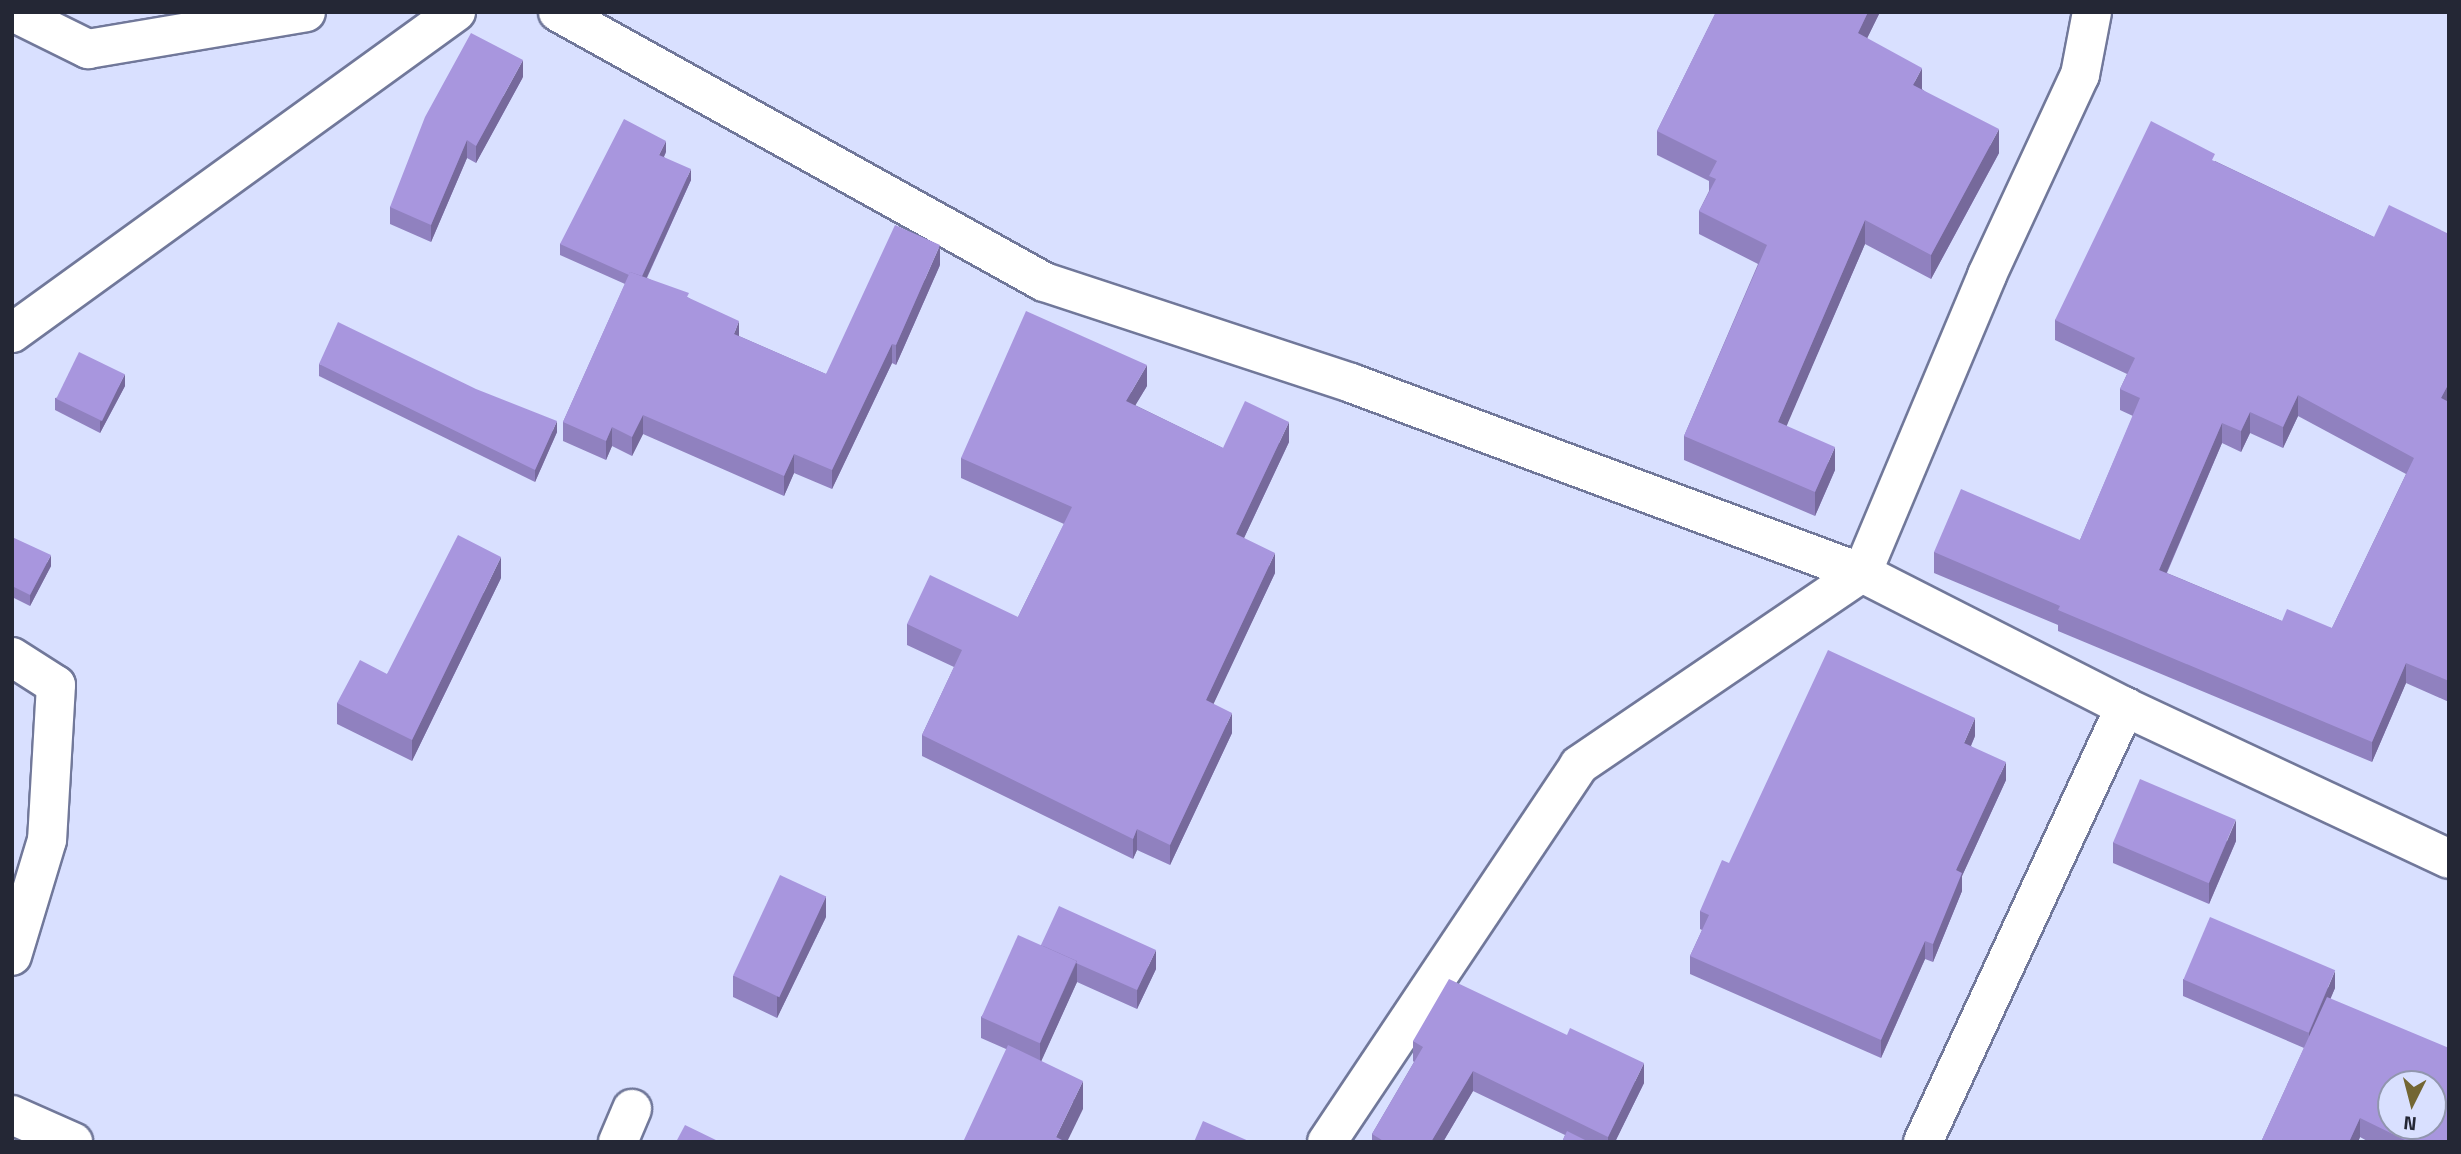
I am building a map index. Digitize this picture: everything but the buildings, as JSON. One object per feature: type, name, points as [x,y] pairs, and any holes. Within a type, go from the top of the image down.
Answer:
[{"type":"street","points":[[13,12],[88,49],[306,12]]},
{"type":"street","points":[[12,333],[456,12]]},
{"type":"street","points":[[558,12],[1044,282],[1351,383],[1862,573],[2125,707],[2449,859]]},
{"type":"street","points":[[1327,1142],[1579,765],[1862,573],[1987,275],[2080,75],[2092,12]]},
{"type":"street","points":[[12,657],[56,685],[47,840],[12,956]]},
{"type":"street","points":[[1923,1142],[2125,707]]},
{"type":"street","points":[[12,1115],[73,1142]]}]
